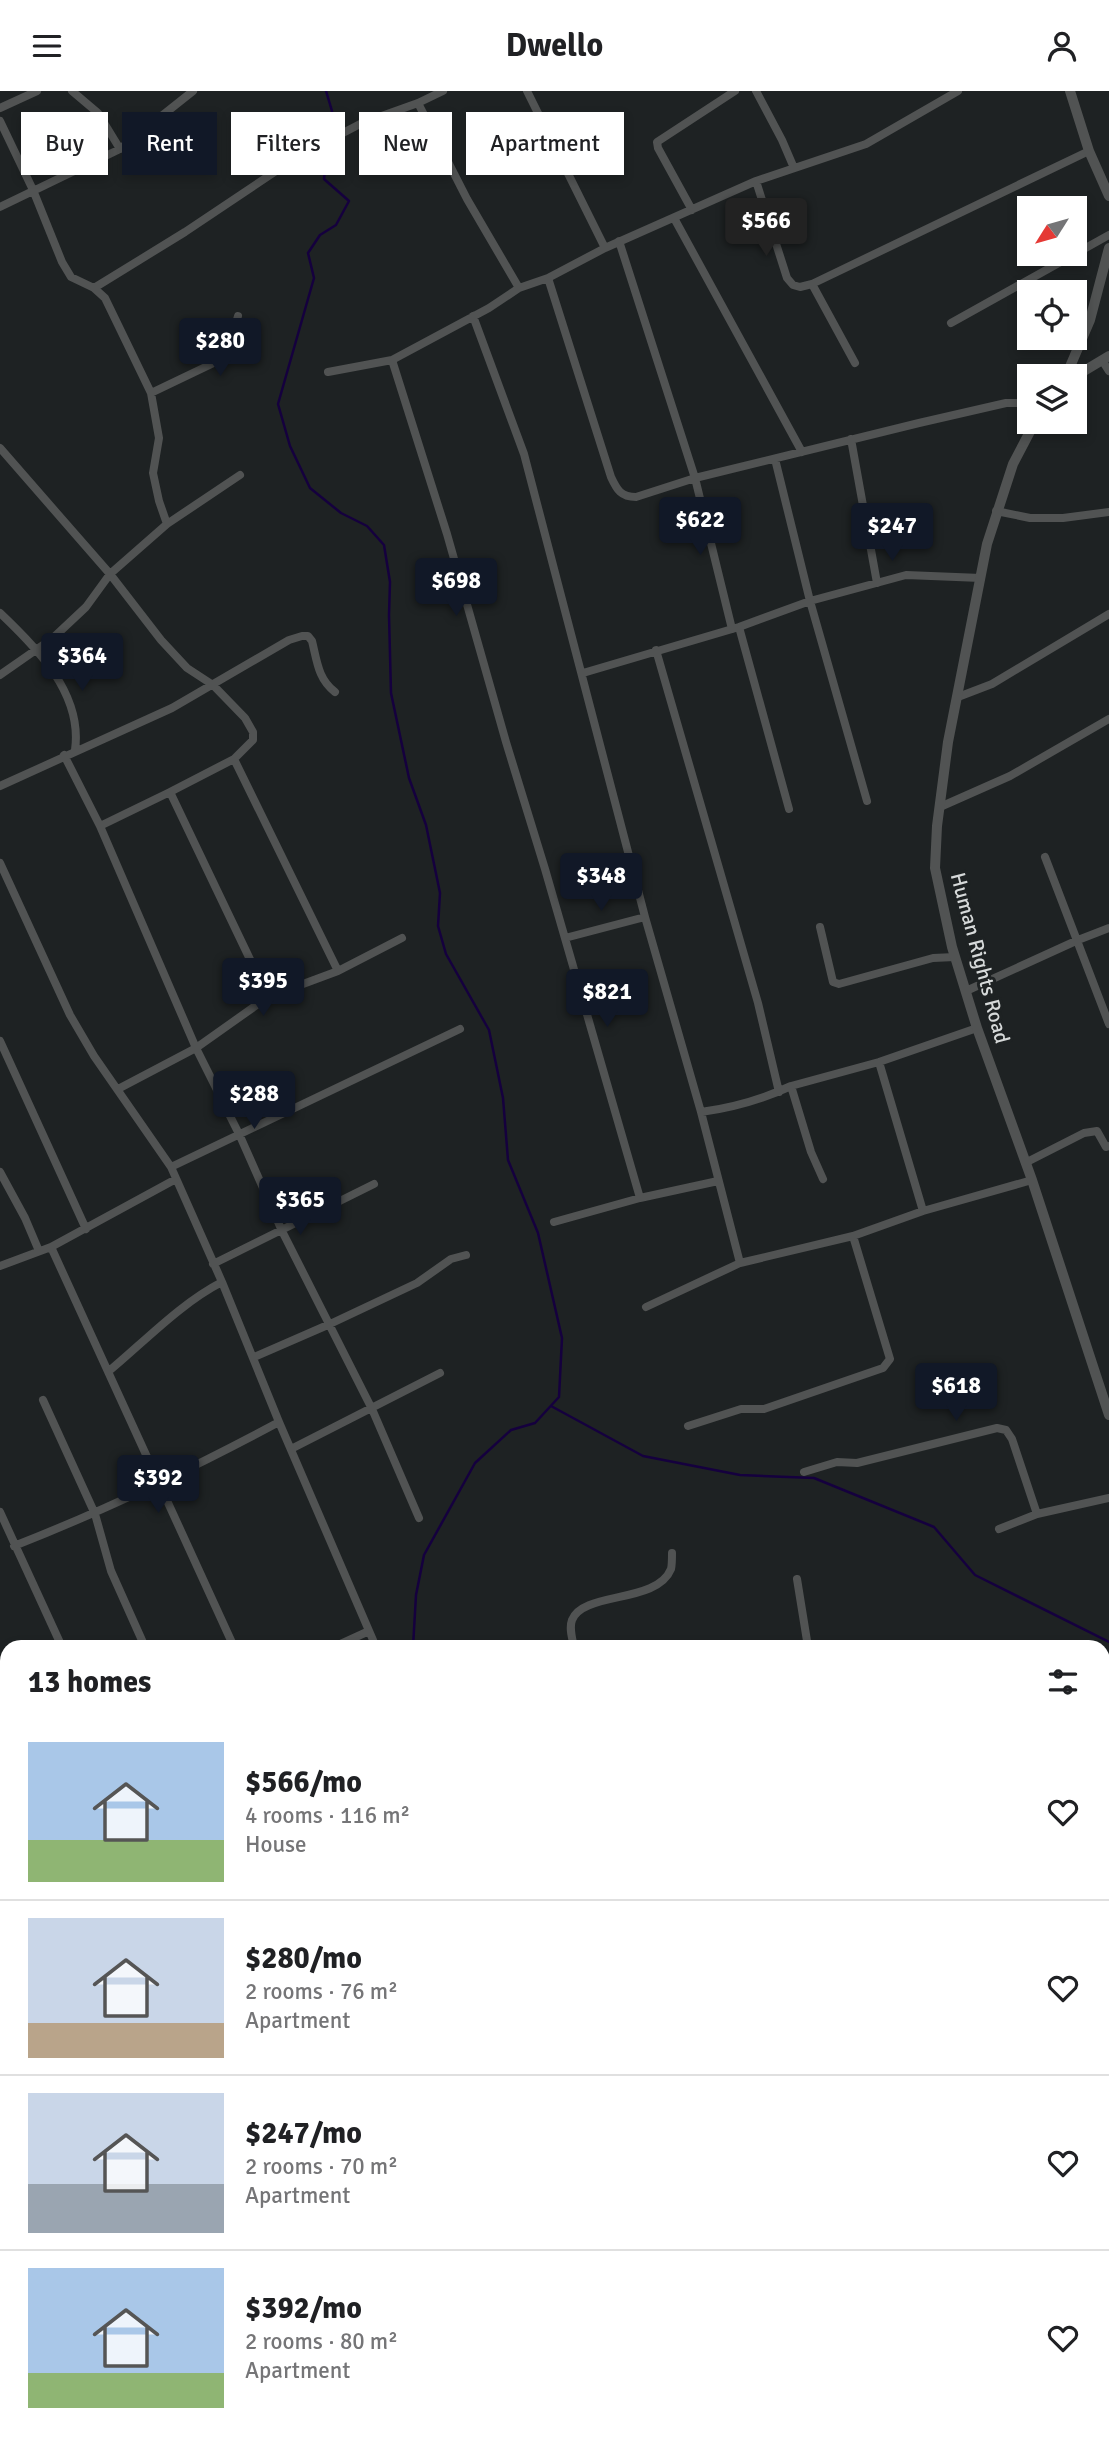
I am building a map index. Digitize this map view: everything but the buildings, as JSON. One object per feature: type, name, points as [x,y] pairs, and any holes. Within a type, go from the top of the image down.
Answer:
[{"type":"street","points":[[0,108],[37,91]]},
{"type":"street","points":[[72,91],[98,113],[120,149]]},
{"type":"street","points":[[0,207],[120,149],[193,91]]},
{"type":"street","points":[[94,288],[185,232],[297,157],[362,123],[443,91]]},
{"type":"street","points":[[527,91],[605,248]]},
{"type":"street","points":[[692,210],[657,142],[735,91]]},
{"type":"street","points":[[756,91],[794,168]]},
{"type":"street","points":[[328,372],[392,360],[519,288],[548,278],[619,241],[756,181],[866,144],[958,91]]},
{"type":"street","points":[[1070,91],[1089,151],[1109,196]]},
{"type":"street","points":[[418,103],[467,199],[519,288]]},
{"type":"street","points":[[0,121],[33,190],[66,270],[71,277],[94,288],[105,298],[151,393],[159,438],[153,473],[167,524]]},
{"type":"street","points":[[756,181],[787,278],[793,285],[800,287],[1089,151]]},
{"type":"street","points":[[674,218],[802,451]]},
{"type":"street","points":[[951,323],[1109,235]]},
{"type":"street","points":[[619,241],[695,478],[789,809]]},
{"type":"street","points":[[1071,364],[1090,320],[1109,249]]},
{"type":"street","points":[[548,278],[611,477],[618,491],[626,497],[636,497],[695,478],[851,439],[1006,403],[1017,403]]},
{"type":"street","points":[[812,283],[855,363]]},
{"type":"street","points":[[151,393],[222,359],[228,352],[238,316]]},
{"type":"street","points":[[473,316],[524,454],[645,917],[701,1112],[740,1262]]},
{"type":"street","points":[[1087,369],[1106,358],[1109,371]]},
{"type":"street","points":[[392,360],[447,534],[640,1198]]},
{"type":"street","name":"Human Rights Road","points":[[1029,434],[1013,464],[996,511],[970,622],[948,742],[937,826],[935,868],[955,957],[977,1028],[1105,1389],[1109,1415]]},
{"type":"street","points":[[851,439],[877,583]]},
{"type":"street","points":[[0,448],[110,574],[161,640],[187,667],[213,685],[246,718],[253,733],[253,740],[234,759],[100,826]]},
{"type":"street","points":[[775,459],[810,601],[867,801]]},
{"type":"street","points":[[0,674],[38,650],[86,607],[110,574],[167,524],[240,475]]},
{"type":"street","points":[[996,511],[1030,518],[1063,518],[1109,512]]},
{"type":"street","points":[[583,673],[736,628],[810,601],[906,575],[981,578]]},
{"type":"street","points":[[0,613],[38,650],[71,702],[75,716],[75,750]]},
{"type":"street","points":[[958,697],[992,684],[1109,614]]},
{"type":"street","points":[[0,786],[131,727],[213,685],[289,640],[302,636],[308,636],[312,641],[320,676],[335,692]]},
{"type":"street","points":[[656,650],[758,1003],[779,1091]]},
{"type":"street","points":[[940,807],[1010,776],[1109,719]]},
{"type":"street","points":[[64,755],[100,826],[196,1048],[240,1136],[282,1231],[372,1409],[419,1518]]},
{"type":"street","points":[[234,759],[338,971]]},
{"type":"street","points":[[170,792],[268,997]]},
{"type":"street","points":[[1045,857],[1109,1024]]},
{"type":"street","points":[[0,863],[70,1015],[94,1056],[171,1167],[373,1640]]},
{"type":"street","points":[[565,938],[645,917]]},
{"type":"street","points":[[820,926],[833,982],[839,984],[933,958],[955,957]]},
{"type":"street","points":[[966,991],[1109,928]]},
{"type":"street","points":[[118,1089],[196,1048],[268,997],[338,971],[402,938]]},
{"type":"street","points":[[171,1167],[460,1028]]},
{"type":"street","points":[[701,1112],[880,1062],[977,1028]]},
{"type":"street","points":[[0,1041],[86,1229]]},
{"type":"street","points":[[880,1062],[923,1211]]},
{"type":"street","points":[[791,1086],[811,1152],[823,1179]]},
{"type":"street","points":[[1025,1163],[1084,1133],[1097,1131],[1108,1148]]},
{"type":"street","points":[[0,1172],[39,1251]]},
{"type":"street","points":[[0,1266],[51,1247],[176,1179]]},
{"type":"street","points":[[646,1307],[740,1262],[853,1235],[923,1211],[1032,1180]]},
{"type":"street","points":[[554,1222],[640,1198],[718,1181]]},
{"type":"street","points":[[213,1264],[374,1184]]},
{"type":"street","points":[[688,1426],[741,1409],[764,1409],[888,1364],[890,1359],[853,1235]]},
{"type":"street","points":[[51,1247],[231,1640]]},
{"type":"street","points":[[254,1357],[416,1283],[451,1259],[466,1255]]},
{"type":"street","points":[[109,1371],[149,1335],[210,1288],[222,1282]]},
{"type":"street","points":[[291,1449],[440,1373]]},
{"type":"street","points":[[43,1400],[94,1514],[111,1571],[142,1640]]},
{"type":"street","points":[[15,1546],[94,1514],[192,1469],[279,1422]]},
{"type":"street","points":[[804,1472],[837,1462],[857,1463],[997,1428],[1006,1430],[1012,1439],[1037,1514]]},
{"type":"street","points":[[999,1529],[1037,1514],[1109,1498]]},
{"type":"street","points":[[0,1511],[59,1640]]},
{"type":"street","points":[[573,1640],[573,1619],[579,1610],[640,1592],[657,1583],[671,1569],[672,1553]]},
{"type":"street","points":[[797,1579],[807,1640]]},
{"type":"street","points":[[349,1640],[369,1631]]},
{"type":"waterway","points":[[326,91],[332,112]]},
{"type":"waterway","points":[[324,175],[324,179],[349,201],[336,225],[320,235],[308,253],[314,278],[278,404],[290,446],[310,488],[341,513],[367,526],[384,545],[390,582],[391,693],[409,778],[426,825],[440,893],[438,926],[446,954],[489,1030],[503,1098],[508,1160],[538,1233],[562,1338],[559,1397],[535,1423],[511,1430],[475,1463],[424,1555],[416,1595],[413,1640]]},
{"type":"waterway","points":[[551,1406],[643,1456],[740,1475],[814,1478],[934,1527],[975,1575],[1105,1640]]}]
